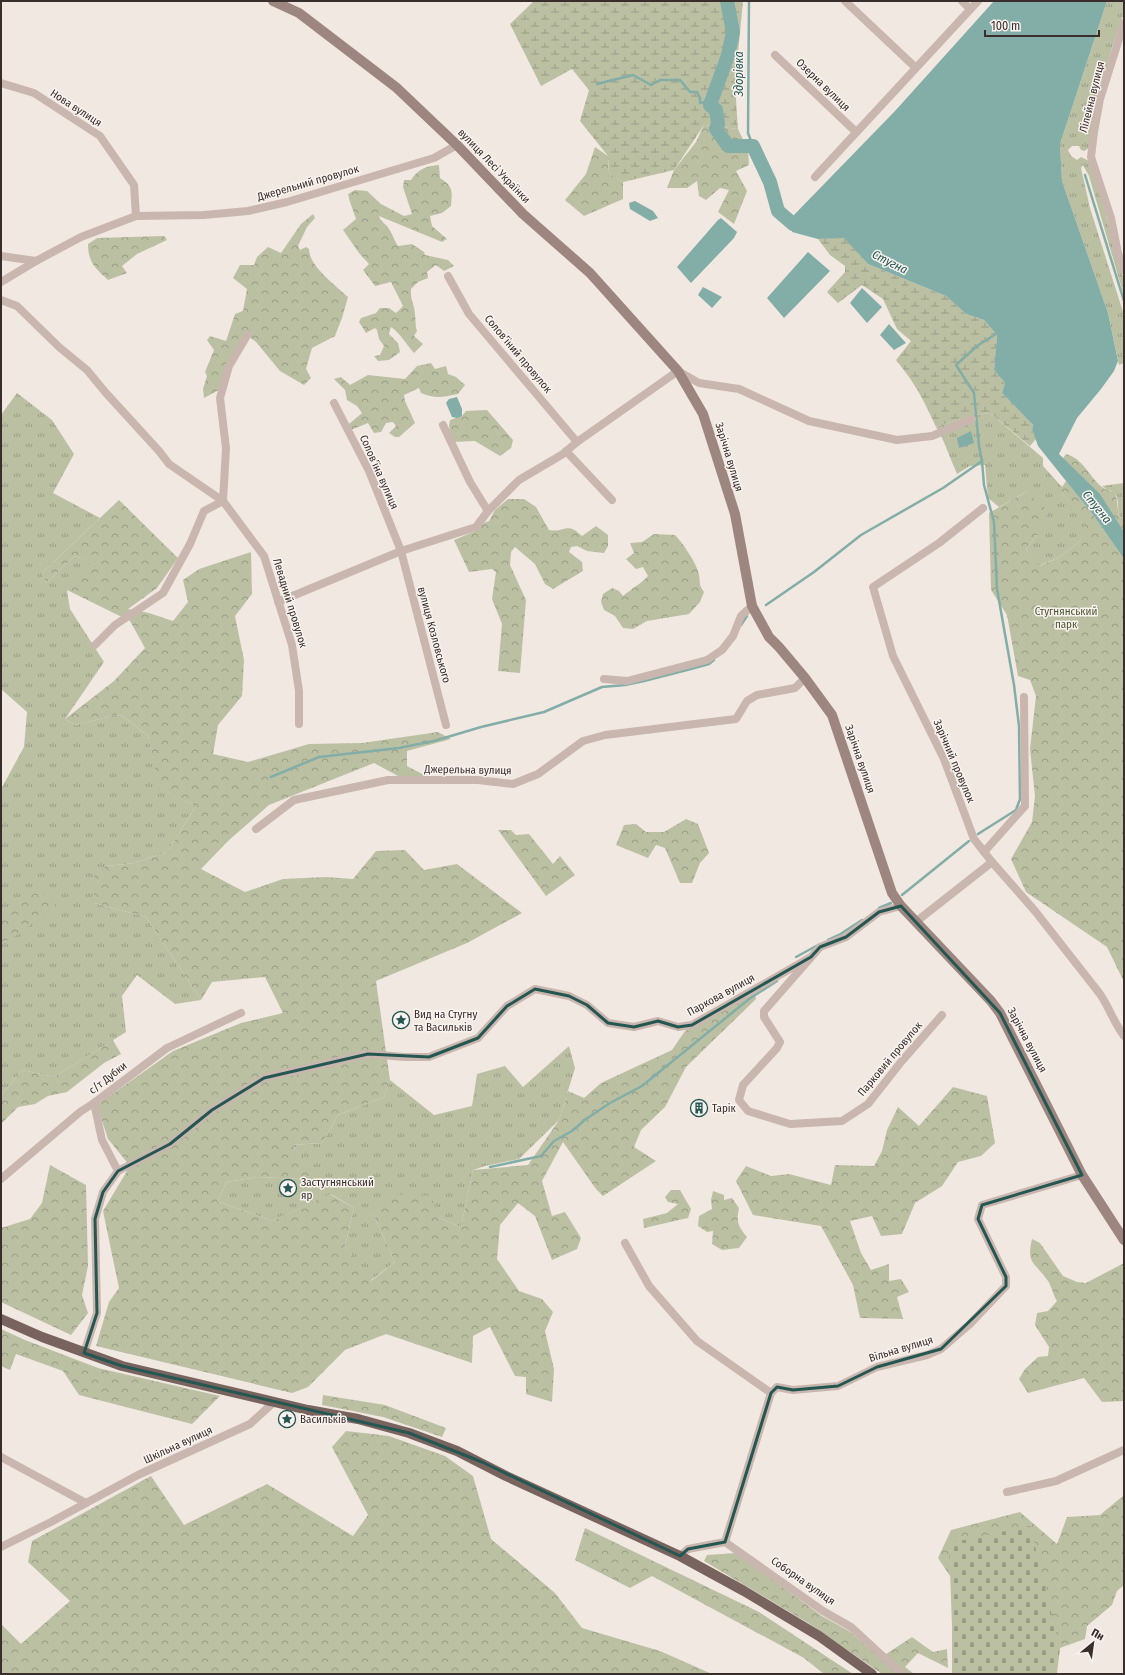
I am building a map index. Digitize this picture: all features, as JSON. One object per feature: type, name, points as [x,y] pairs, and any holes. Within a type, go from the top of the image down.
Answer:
[{"type":"main road","points":[[1,1319],[42,1337],[122,1366],[358,1420],[409,1433],[457,1451],[482,1462],[506,1476],[680,1556],[744,1591],[812,1632],[872,1674]]},
{"type":"street","name":"вулиця Лесі Українки","points":[[273,1],[299,13],[397,88],[457,145],[523,214],[590,273],[678,371]]},
{"type":"street","points":[[846,1],[915,67]]},
{"type":"street","points":[[962,1],[970,9]]},
{"type":"street","points":[[815,177],[915,67],[978,1]]},
{"type":"street","name":"Лілейна вулиця","points":[[1124,23],[1100,99],[1091,157],[1111,218],[1118,253],[1124,270]]},
{"type":"street","name":"Озерна вулиця","points":[[774,55],[856,132]]},
{"type":"street","name":"Нова вулиця","points":[[1,83],[34,94],[100,136],[134,185],[136,216]]},
{"type":"street","name":"Джерельний провулок","points":[[1,282],[81,237],[136,216],[204,215],[248,211],[287,202],[434,158],[457,145]]},
{"type":"street","points":[[1,256],[36,261]]},
{"type":"street","name":"Соловʼїний провулок","points":[[448,276],[469,314],[577,442]]},
{"type":"street","name":"Левадний провулок","points":[[1,300],[17,306],[59,347],[87,370],[169,464],[223,501],[264,556],[292,645],[299,690],[299,724]]},
{"type":"street","points":[[95,645],[115,625],[163,593],[190,544],[204,511],[223,501],[226,448],[220,398],[229,366],[248,334]]},
{"type":"street","points":[[278,602],[401,551],[476,527],[488,511],[519,480],[566,451],[678,371],[699,383],[739,389],[810,421],[897,440],[932,436],[972,419]]},
{"type":"street","name":"Зарічна вулиця","points":[[678,371],[706,421],[735,514],[752,606],[769,638],[779,647],[805,678],[832,715],[892,893],[901,906],[917,921],[976,987],[991,1001],[1000,1013],[1082,1175],[1124,1240]]},
{"type":"street","name":"Соловʼїна вулиця","points":[[334,403],[369,471],[401,551]]},
{"type":"street","points":[[443,425],[470,482],[488,511]]},
{"type":"street","points":[[566,451],[612,500]]},
{"type":"street","name":"Зарічний провулок","points":[[983,508],[939,544],[873,587],[893,656],[944,759],[974,839],[1035,911],[1100,994],[1108,1006],[1118,1028],[1124,1036]]},
{"type":"street","name":"вулиця Козловського","points":[[401,551],[446,725]]},
{"type":"street","points":[[604,679],[627,681],[707,660],[722,650],[733,636],[741,616],[752,606]]},
{"type":"street","name":"Джерельна вулиця","points":[[256,829],[294,800],[388,780],[478,780],[513,784],[538,774],[583,741],[605,734],[736,719],[746,701],[757,695],[795,688],[805,678]]},
{"type":"street","points":[[984,852],[1025,806],[1024,697]]},
{"type":"street","points":[[917,921],[992,862]]},
{"type":"street","name":"Парковий провулок","points":[[901,906],[879,912],[846,937],[820,947],[764,1011],[764,1017],[780,1042],[777,1048],[743,1085],[739,1100],[748,1111],[790,1124],[842,1121],[868,1104],[901,1062],[942,1016]]},
{"type":"street","name":"Паркова вулиця","points":[[118,1171],[170,1144],[218,1107],[264,1078],[368,1054],[404,1057],[429,1057],[478,1038],[507,1006],[535,989],[569,996],[587,1006],[608,1023],[634,1027],[658,1021],[678,1027],[692,1025],[811,957]]},
{"type":"street","name":"с/т Дубки","points":[[1,1179],[80,1112],[94,1104],[167,1048],[241,1013]]},
{"type":"street","points":[[84,1353],[97,1313],[95,1219],[103,1192],[118,1171],[102,1140],[94,1104]]},
{"type":"street","name":"Вільна вулиця","points":[[771,1393],[778,1387],[793,1390],[838,1386],[877,1367],[927,1355],[941,1350],[970,1324],[1006,1286],[1006,1277],[978,1219],[982,1205],[1082,1175]]},
{"type":"street","points":[[625,1243],[649,1286],[697,1341],[771,1393],[724,1542],[688,1549],[680,1556]]},
{"type":"street","name":"Шкільна вулиця","points":[[1,1547],[138,1475],[250,1424],[274,1402]]},
{"type":"street","points":[[1007,1492],[1056,1481],[1124,1450]]},
{"type":"street","points":[[1,1457],[86,1503]]},
{"type":"street","name":"Соборна вулиця","points":[[724,1542],[823,1611],[851,1627],[902,1674]]},
{"type":"highlighted area","points":[[901,906],[1000,1013],[1082,1175],[982,1205],[978,1219],[1006,1277],[1006,1286],[941,1349],[877,1367],[838,1386],[793,1390],[777,1387],[771,1393],[725,1542],[688,1549],[680,1556],[482,1462],[409,1433],[122,1366],[84,1353],[97,1313],[95,1219],[103,1192],[118,1171],[170,1144],[212,1110],[264,1078],[368,1054],[429,1057],[478,1038],[507,1006],[535,989],[569,996],[587,1005],[608,1023],[634,1027],[658,1021],[678,1027],[692,1025],[811,957],[820,947],[846,937],[879,912]]},
{"type":"green space","points":[[534,1],[743,1],[735,85],[738,129],[704,125],[674,170],[623,182],[609,173],[608,156],[580,121],[589,90],[572,69],[541,86],[510,24]]},
{"type":"green space","points":[[1107,1],[1124,1],[1124,13],[1101,85],[1089,148],[1084,151],[1081,150],[1079,146],[1072,146],[1068,150],[1071,156],[1077,160],[1081,157],[1089,161],[1095,176],[1124,280],[1124,296],[1089,176],[1083,165],[1081,168],[1090,208],[1124,315],[1124,363],[1119,365],[1108,313],[1062,181],[1060,144]]},
{"type":"green space","points":[[704,125],[738,129],[748,150],[749,165],[736,171],[747,191],[734,224],[718,212],[729,190],[720,188],[706,200],[699,196],[697,181],[687,188],[667,188],[674,170],[696,142]]},
{"type":"green space","points":[[595,147],[608,156],[609,173],[623,182],[623,199],[584,216],[565,200],[586,174]]},
{"type":"green space","points":[[439,165],[440,178],[448,184],[451,190],[451,206],[442,213],[430,216],[432,226],[447,239],[442,242],[379,216],[388,227],[398,246],[412,244],[424,252],[425,255],[448,260],[454,266],[444,271],[436,265],[427,272],[428,278],[418,282],[411,289],[417,331],[414,336],[423,344],[414,353],[400,335],[391,327],[389,334],[398,343],[400,352],[389,360],[378,361],[374,356],[380,355],[384,346],[379,339],[377,330],[375,328],[366,333],[359,322],[361,318],[376,313],[380,308],[389,308],[396,313],[403,306],[391,282],[375,286],[363,270],[369,264],[359,253],[343,230],[356,219],[348,194],[355,190],[367,191],[381,204],[404,216],[412,214],[403,187],[404,180],[411,180],[416,173],[423,169],[430,166]]},
{"type":"green space","points":[[313,214],[315,218],[307,227],[298,246],[300,250],[306,247],[309,249],[313,262],[330,281],[348,297],[335,336],[312,348],[306,369],[311,378],[304,385],[280,371],[256,342],[248,336],[238,344],[219,390],[204,398],[203,389],[207,376],[205,372],[214,350],[207,340],[210,336],[226,341],[235,314],[243,311],[247,289],[233,278],[240,265],[254,265],[257,257],[268,247],[281,253],[301,224]]},
{"type":"green space","points":[[164,236],[167,240],[137,254],[122,266],[127,273],[108,280],[96,268],[89,256],[88,244],[97,238]]},
{"type":"green space","points":[[844,237],[868,264],[946,296],[966,314],[984,320],[997,335],[994,370],[1005,383],[1002,393],[1033,425],[1032,429],[1036,439],[1030,446],[990,413],[970,416],[936,427],[919,392],[909,376],[896,360],[911,341],[897,329],[883,299],[862,285],[838,303],[827,292],[845,272],[845,266],[830,255],[818,239]]},
{"type":"green space","points":[[431,363],[435,369],[446,366],[448,374],[456,377],[465,385],[458,394],[435,397],[421,393],[419,388],[404,395],[405,401],[415,423],[399,437],[395,437],[389,433],[396,426],[393,422],[386,423],[381,432],[374,433],[368,423],[351,430],[349,424],[362,413],[357,406],[347,400],[345,390],[334,379],[341,377],[350,385],[368,375],[405,379],[417,366]]},
{"type":"green space","points":[[17,393],[52,420],[74,454],[53,493],[100,518],[42,573],[46,583],[75,556],[90,562],[67,591],[70,609],[104,662],[65,719],[75,725],[120,714],[148,736],[160,789],[196,806],[167,852],[135,863],[106,866],[94,903],[146,917],[201,1000],[175,1004],[137,975],[122,996],[126,1032],[54,1077],[22,1070],[1,1095],[1,789],[24,747],[27,712],[1,689],[1,415]]},
{"type":"green space","points":[[487,410],[513,440],[511,448],[500,456],[475,441],[452,442],[449,426],[450,420],[462,416],[466,411]]},
{"type":"green space","points":[[990,413],[1043,458],[1043,466],[1062,487],[1062,493],[1087,522],[1080,541],[1060,557],[1038,566],[1026,549],[1037,535],[1026,492],[999,507],[988,498],[985,465],[970,466],[957,474],[936,427],[970,416]]},
{"type":"green space","points":[[1066,454],[1072,456],[1082,464],[1103,488],[1115,493],[1119,516],[1124,519],[1124,538],[1063,458]]},
{"type":"green space","name":"Стугнянський парк","points":[[1066,481],[1094,516],[1124,559],[1124,982],[1107,947],[1026,892],[1011,859],[1032,822],[1035,796],[1030,749],[1036,696],[1030,680],[1018,676],[1007,615],[991,590],[989,513],[1026,492],[1049,511],[1037,535],[1026,549],[1039,566],[1060,557],[1080,541],[1086,522],[1062,493],[1062,487]]},
{"type":"green space","points":[[1124,483],[1124,519],[1119,516],[1118,513],[1118,501],[1116,495],[1102,486]]},
{"type":"green space","points":[[508,499],[524,499],[536,507],[549,530],[555,531],[569,528],[582,536],[596,526],[608,535],[608,546],[604,553],[587,551],[577,546],[571,547],[569,552],[582,562],[583,571],[553,589],[545,584],[535,564],[515,547],[511,552],[510,565],[526,600],[520,673],[498,671],[502,624],[492,599],[496,572],[492,569],[469,572],[454,540],[478,530],[484,523],[489,521],[495,510]]},
{"type":"green space","points":[[119,500],[178,558],[157,588],[128,609],[149,613],[173,621],[188,602],[183,580],[199,569],[251,552],[252,594],[235,616],[244,660],[242,696],[218,725],[213,754],[248,762],[309,744],[362,743],[438,732],[451,739],[407,751],[407,766],[426,776],[398,776],[374,763],[269,805],[228,841],[201,869],[245,892],[283,879],[326,877],[353,879],[376,851],[405,850],[424,870],[457,864],[522,913],[467,943],[376,981],[390,1080],[384,1097],[338,1115],[322,1143],[292,1145],[324,1180],[257,1177],[227,1182],[217,1201],[272,1221],[330,1194],[354,1208],[345,1246],[371,1281],[395,1262],[373,1214],[390,1194],[431,1196],[439,1218],[461,1227],[473,1170],[528,1165],[559,1120],[568,1091],[584,1098],[601,1083],[672,1050],[685,1031],[754,991],[756,999],[686,1067],[665,1107],[641,1130],[634,1147],[656,1161],[603,1196],[596,1189],[563,1142],[542,1181],[552,1216],[565,1212],[581,1238],[577,1249],[552,1260],[535,1216],[518,1203],[500,1225],[497,1259],[519,1291],[542,1299],[553,1312],[545,1331],[554,1369],[552,1402],[526,1394],[526,1377],[515,1376],[490,1327],[473,1336],[472,1363],[386,1334],[345,1350],[308,1387],[292,1393],[96,1346],[109,1302],[119,1288],[103,1211],[130,1166],[108,1139],[97,1105],[173,1051],[241,1023],[283,1013],[265,977],[212,982],[201,1000],[146,917],[94,903],[94,876],[106,866],[135,863],[167,852],[196,806],[159,789],[148,736],[120,714],[75,725],[65,719],[114,681],[145,648],[130,621],[67,590],[89,562],[75,556],[46,583],[42,573]]},
{"type":"green space","points":[[654,534],[675,535],[678,538],[696,566],[700,585],[704,592],[700,602],[689,614],[647,621],[633,629],[623,628],[615,616],[604,610],[601,602],[603,594],[612,588],[619,591],[623,596],[648,576],[643,567],[636,569],[626,559],[634,553],[630,543],[642,542]]},
{"type":"green space","points":[[686,819],[698,824],[709,853],[700,863],[692,883],[680,883],[665,848],[656,845],[648,858],[616,845],[624,825],[636,824],[646,832],[664,832]]},
{"type":"green space","points":[[498,830],[511,830],[516,835],[529,834],[553,864],[560,856],[575,875],[546,896]]},
{"type":"green space","points":[[39,890],[59,909],[37,920],[11,939],[1,942],[1,913],[8,913]]},
{"type":"green space","points":[[113,1040],[121,1054],[104,1063],[67,1092],[48,1096],[35,1104],[18,1107],[1,1124],[1,1095],[22,1070],[54,1077]]},
{"type":"green space","points":[[569,1046],[575,1068],[559,1120],[519,1159],[473,1170],[461,1227],[439,1218],[373,1214],[395,1262],[370,1281],[345,1246],[354,1208],[331,1194],[272,1221],[217,1201],[227,1182],[257,1177],[323,1180],[292,1145],[322,1143],[338,1115],[384,1097],[390,1080],[434,1115],[472,1106],[477,1074],[505,1066],[523,1087]]},
{"type":"green space","points":[[953,1087],[987,1096],[995,1143],[981,1156],[958,1162],[942,1186],[915,1203],[902,1234],[881,1236],[872,1216],[850,1221],[861,1253],[871,1270],[889,1264],[889,1281],[901,1279],[909,1292],[897,1297],[903,1319],[860,1318],[853,1285],[821,1226],[753,1215],[736,1181],[746,1166],[771,1176],[789,1174],[831,1185],[835,1165],[874,1166],[882,1151],[887,1130],[898,1107],[919,1126]]},
{"type":"green space","points":[[50,1165],[86,1185],[88,1266],[82,1295],[88,1313],[71,1335],[1,1302],[1,1228],[30,1219],[42,1203]]},
{"type":"green space","points":[[671,1190],[680,1190],[691,1209],[688,1218],[644,1228],[643,1219],[667,1213],[678,1204],[668,1202],[665,1197]]},
{"type":"green space","points":[[713,1191],[724,1195],[724,1200],[732,1198],[739,1208],[738,1224],[747,1237],[739,1248],[722,1250],[712,1244],[713,1231],[707,1232],[698,1226],[699,1216],[712,1209],[711,1200]]},
{"type":"green space","points":[[1032,1239],[1040,1243],[1063,1276],[1077,1282],[1086,1283],[1124,1263],[1124,1401],[1102,1402],[1084,1378],[1028,1393],[1019,1379],[1025,1369],[1038,1357],[1048,1356],[1049,1347],[1035,1325],[1037,1313],[1048,1311],[1057,1301],[1048,1281],[1031,1259],[1030,1247]]},
{"type":"green space","points":[[1,1329],[25,1340],[98,1368],[220,1396],[192,1424],[79,1395],[63,1371],[16,1354],[10,1370],[1,1366]]},
{"type":"green space","points":[[323,1395],[385,1405],[446,1428],[442,1437],[383,1417],[322,1405]]},
{"type":"green space","points":[[346,1431],[389,1436],[445,1456],[473,1476],[491,1539],[555,1593],[582,1628],[660,1651],[712,1674],[1,1674],[1,1624],[21,1644],[70,1601],[28,1562],[32,1541],[151,1476],[184,1525],[267,1484],[353,1536],[368,1515],[332,1447]]},
{"type":"green space","points":[[1124,1495],[1124,1585],[1117,1591],[1112,1605],[1087,1626],[1085,1639],[1060,1648],[1029,1610],[960,1591],[938,1558],[951,1530],[1020,1512],[1057,1544],[1067,1517],[1100,1515]]},
{"type":"green space","points":[[1030,1526],[1060,1648],[1057,1674],[952,1674],[949,1543]]},
{"type":"green space","points":[[585,1528],[759,1612],[853,1674],[824,1674],[804,1658],[652,1576],[630,1588],[575,1560]]},
{"type":"green space","points":[[736,1553],[822,1616],[849,1631],[880,1658],[912,1637],[933,1652],[947,1649],[948,1668],[918,1653],[905,1667],[914,1674],[882,1674],[808,1623],[704,1561],[707,1555]]},
{"type":"water","points":[[994,1],[1107,1],[1060,144],[1062,181],[1108,313],[1118,361],[1114,371],[1077,418],[1059,454],[1100,494],[1124,532],[1124,559],[1094,516],[1038,446],[1032,429],[1033,425],[1002,393],[1005,383],[994,370],[997,335],[984,320],[966,314],[946,296],[868,264],[844,238],[818,239],[792,232],[793,216],[895,111]]},
{"type":"water","points":[[635,201],[653,211],[658,218],[650,221],[630,209],[629,203]]},
{"type":"water","points":[[721,218],[737,232],[734,238],[691,283],[677,267]]},
{"type":"water","points":[[808,252],[830,271],[784,318],[767,298]]},
{"type":"water","points":[[703,287],[722,297],[712,308],[698,295]]},
{"type":"water","points":[[862,288],[882,307],[867,323],[850,303]]},
{"type":"water","points":[[889,324],[906,343],[894,350],[880,335]]},
{"type":"water","points":[[457,397],[462,409],[462,416],[457,418],[452,417],[446,403],[449,399]]},
{"type":"water","points":[[971,431],[974,443],[959,448],[957,438]]},
{"type":"waterway","name":"Стугна","points":[[727,1],[733,32],[728,55],[710,105],[716,110],[718,124],[716,129],[728,146],[753,146],[770,182],[778,211],[793,224],[811,226]]},
{"type":"waterway","name":"Здорівка","points":[[749,1],[748,133],[753,146]]},
{"type":"waterway","points":[[597,84],[633,75],[651,85],[660,80],[680,80],[690,92],[697,92],[700,98],[700,103],[705,102],[707,107],[710,105]]},
{"type":"waterway","points":[[1085,175],[1124,301]]},
{"type":"waterway","points":[[766,605],[814,572],[861,535],[943,488],[982,461],[979,446],[974,393],[956,365],[977,346],[999,332]]},
{"type":"waterway","points":[[978,834],[1016,810],[1020,799],[1019,726],[1014,685],[997,589],[994,522],[984,485],[982,461]]},
{"type":"waterway","points":[[741,625],[747,616]]},
{"type":"waterway","points":[[271,777],[319,757],[399,748],[434,741],[481,727],[544,712],[602,687],[625,685],[644,681],[709,664],[714,660]]},
{"type":"waterway","points":[[902,895],[969,841]]},
{"type":"waterway","points":[[879,908],[891,903]]},
{"type":"waterway","points":[[828,940],[839,935],[862,920]]},
{"type":"waterway","points":[[796,957],[818,945]]},
{"type":"waterway","points":[[490,1167],[541,1156],[554,1141],[572,1131],[586,1119],[610,1103],[642,1086],[749,999],[777,981]]},
{"type":"place","name":"Вид на Стугну та Васильків","points":[[401,1020]]},
{"type":"place","name":"Тарік","points":[[699,1108]]},
{"type":"place","name":"Застугнянський яр","points":[[288,1188]]},
{"type":"place","name":"Васильків","points":[[287,1419]]}]
